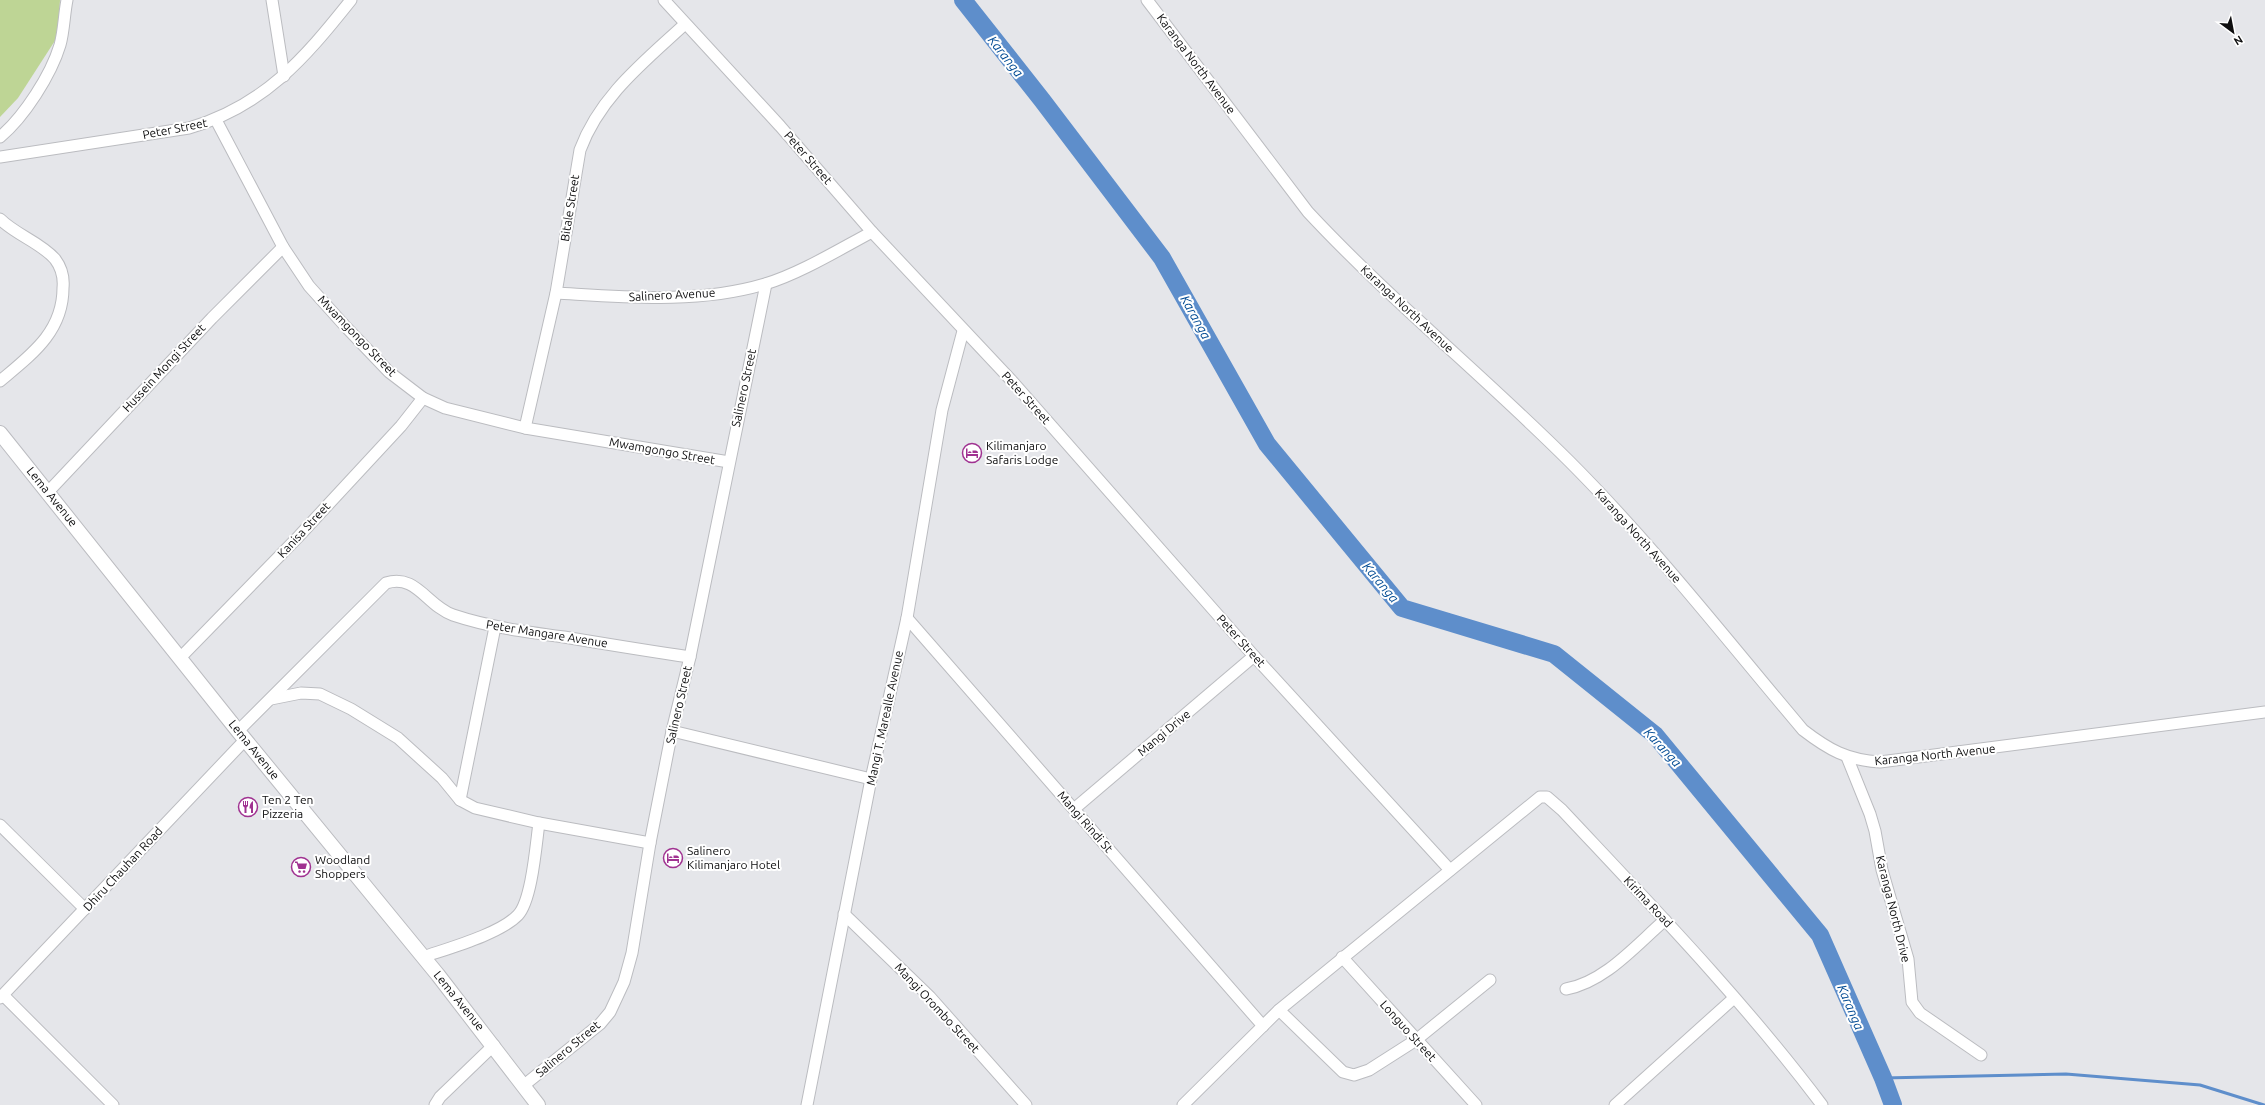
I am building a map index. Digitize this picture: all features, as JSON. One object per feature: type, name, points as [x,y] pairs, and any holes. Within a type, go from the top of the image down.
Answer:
[{"type":"main road","name":"Lema Avenue","points":[[0,433],[242,735],[494,1045],[538,1105]]},
{"type":"street","points":[[0,137],[7,131],[30,101],[49,73],[60,45],[67,0]]},
{"type":"street","points":[[272,0],[284,76]]},
{"type":"street","name":"Peter Street","points":[[0,157],[189,128],[216,120],[246,105],[284,76],[318,42],[351,0]]},
{"type":"street","name":"Peter Street","points":[[664,0],[780,126],[872,232],[963,331],[1011,380],[1254,656],[1450,870]]},
{"type":"street","name":"Karanga North Avenue","points":[[1147,0],[1286,186],[1337,244],[1526,420],[1604,498],[1645,542],[1803,730],[1828,749],[1847,757],[1880,762],[2112,734],[2265,712]]},
{"type":"street","name":"Bitale Street","points":[[525,428],[556,293],[576,169],[580,150],[588,128],[613,93],[685,24]]},
{"type":"street","name":"Mwamgongo Street","points":[[216,120],[283,247],[309,286],[344,326],[389,372],[424,398],[445,408],[525,428],[729,462]]},
{"type":"street","points":[[0,219],[9,228],[38,245],[55,259],[62,272],[64,284],[63,300],[53,330],[0,381]]},
{"type":"street","name":"Salinero Avenue","points":[[556,293],[640,298],[710,295],[766,284],[819,260],[872,232]]},
{"type":"street","name":"Hussein Mongi Street","points":[[48,492],[212,318],[283,247]]},
{"type":"street","name":"Salinero Street","points":[[523,1086],[584,1038],[610,1012],[624,982],[632,953],[650,843],[672,731],[690,657],[766,284]]},
{"type":"street","name":"Mangi T. Marealle Avenue","points":[[806,1105],[871,779],[907,618],[942,410],[963,331]]},
{"type":"street","name":"Kanisa Street","points":[[180,658],[299,536],[401,426],[424,398]]},
{"type":"street","name":"Peter Mangare Avenue","points":[[242,735],[271,699],[373,596],[386,583],[396,580],[403,580],[412,584],[444,612],[495,627],[690,657]]},
{"type":"street","name":"Mangi Rindi St","points":[[907,618],[1263,1026]]},
{"type":"street","points":[[460,800],[495,627]]},
{"type":"street","name":"Mangi Drive","points":[[1074,809],[1254,656]]},
{"type":"street","points":[[271,699],[300,693],[320,694],[351,708],[398,738],[414,751],[460,800],[475,808],[539,823],[650,843]]},
{"type":"street","points":[[672,731],[871,779]]},
{"type":"street","name":"Dhiru Chauhan Road","points":[[1,996],[85,909],[242,735]]},
{"type":"street","name":"Karanga North Drive","points":[[1847,757],[1873,825],[1882,870],[1908,959],[1912,1002],[1920,1013],[1981,1055]]},
{"type":"street","name":"Kirima Road","points":[[1450,870],[1534,800],[1540,797],[1547,797],[1666,920],[1780,1049],[1822,1105]]},
{"type":"street","points":[[423,957],[504,925],[519,914],[529,892],[539,823]]},
{"type":"street","points":[[0,825],[85,909]]},
{"type":"street","points":[[1183,1105],[1278,1010],[1450,870]]},
{"type":"street","name":"Mangi Orombo Street","points":[[844,914],[930,998],[1026,1105]]},
{"type":"street","points":[[1566,989],[1585,984],[1601,974],[1666,920]]},
{"type":"street","name":"Longuo Street","points":[[1342,957],[1476,1105]]},
{"type":"street","points":[[1278,1010],[1343,1072],[1348,1074],[1362,1074],[1416,1040],[1490,980]]},
{"type":"street","points":[[1,996],[113,1105]]},
{"type":"street","points":[[1615,1105],[1734,998]]},
{"type":"street","points":[[435,1105],[440,1097],[494,1045]]},
{"type":"green space","points":[[0,0],[60,0],[58,36],[18,98],[0,117]]},
{"type":"waterway","name":"Karanga","points":[[963,0],[1042,100],[1162,258],[1267,444],[1402,608],[1554,654],[1655,735],[1820,935],[1883,1078],[1893,1105]]},
{"type":"waterway","points":[[1883,1078],[2066,1074],[2200,1085],[2264,1105]]},
{"type":"place","name":"Kilimanjaro Safaris Lodge","points":[[972,453]]},
{"type":"place","name":"Ten 2 Ten Pizzeria","points":[[248,807]]},
{"type":"place","name":"Salinero Kilimanjaro Hotel","points":[[673,858]]},
{"type":"place","name":"Woodland Shoppers","points":[[301,867]]}]
